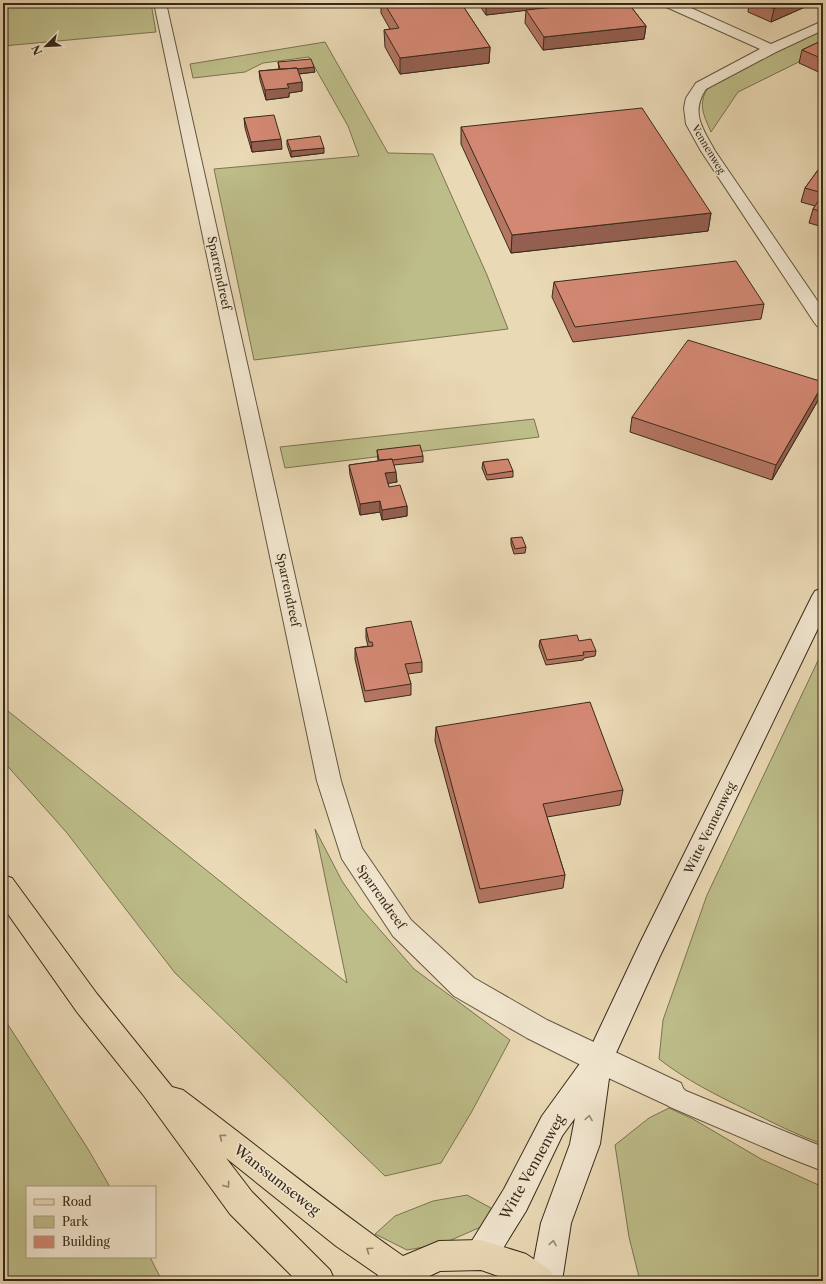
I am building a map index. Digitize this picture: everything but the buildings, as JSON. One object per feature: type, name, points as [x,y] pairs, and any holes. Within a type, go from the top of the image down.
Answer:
[{"type":"main road","name":"Wanssumseweg","points":[[3,886],[87,1003],[154,1086],[241,1203],[319,1281]]},
{"type":"main road","name":"Wanssumseweg","points":[[154,1086],[268,1172],[347,1235],[396,1277]]},
{"type":"main road","points":[[396,1277],[439,1256],[481,1255],[515,1265],[539,1281]]},
{"type":"street","name":"Sparrendreef","points":[[160,3],[329,781],[351,852],[402,928],[464,987],[537,1029],[599,1060]]},
{"type":"street","points":[[669,3],[771,49]]},
{"type":"street","name":"Vennenweg","points":[[823,25],[771,49],[701,86],[693,98],[691,108],[693,124],[708,151],[823,322]]},
{"type":"street","name":"Witte Vennenweg","points":[[481,1255],[515,1200],[552,1126],[599,1060],[649,951],[823,596]]},
{"type":"street","name":"Witte Vennenweg","points":[[546,1281],[556,1223],[585,1144],[599,1060]]},
{"type":"street","points":[[599,1060],[671,1093]]},
{"type":"lane","points":[[671,1093],[678,1099],[795,1149],[823,1159]]},
{"type":"green space","points":[[3,3],[151,3],[156,32],[3,46]]},
{"type":"green space","points":[[823,30],[823,50],[738,92],[711,132],[702,107],[706,91],[713,84],[742,67]]},
{"type":"green space","points":[[325,42],[388,153],[433,154],[487,275],[508,329],[254,360],[214,169],[359,156],[348,126],[309,57],[263,63],[245,72],[193,78],[190,64]]},
{"type":"green space","points":[[534,419],[539,437],[285,468],[280,447]]},
{"type":"green space","points":[[823,650],[823,1144],[803,1137],[713,1093],[680,1074],[659,1059],[663,1020],[707,895]]},
{"type":"green space","points":[[3,707],[347,983],[315,829],[342,881],[360,907],[414,969],[510,1040],[471,1113],[441,1163],[385,1176],[175,973],[67,833],[3,761]]},
{"type":"green space","points":[[3,1017],[88,1149],[109,1186],[26,1186],[26,1258],[150,1258],[162,1281],[3,1281]]},
{"type":"green space","points":[[669,1108],[693,1119],[761,1159],[823,1187],[823,1281],[640,1281],[629,1237],[615,1145],[649,1118]]},
{"type":"green space","points":[[467,1195],[491,1208],[490,1223],[442,1244],[407,1250],[375,1234],[395,1216],[433,1201]]}]
